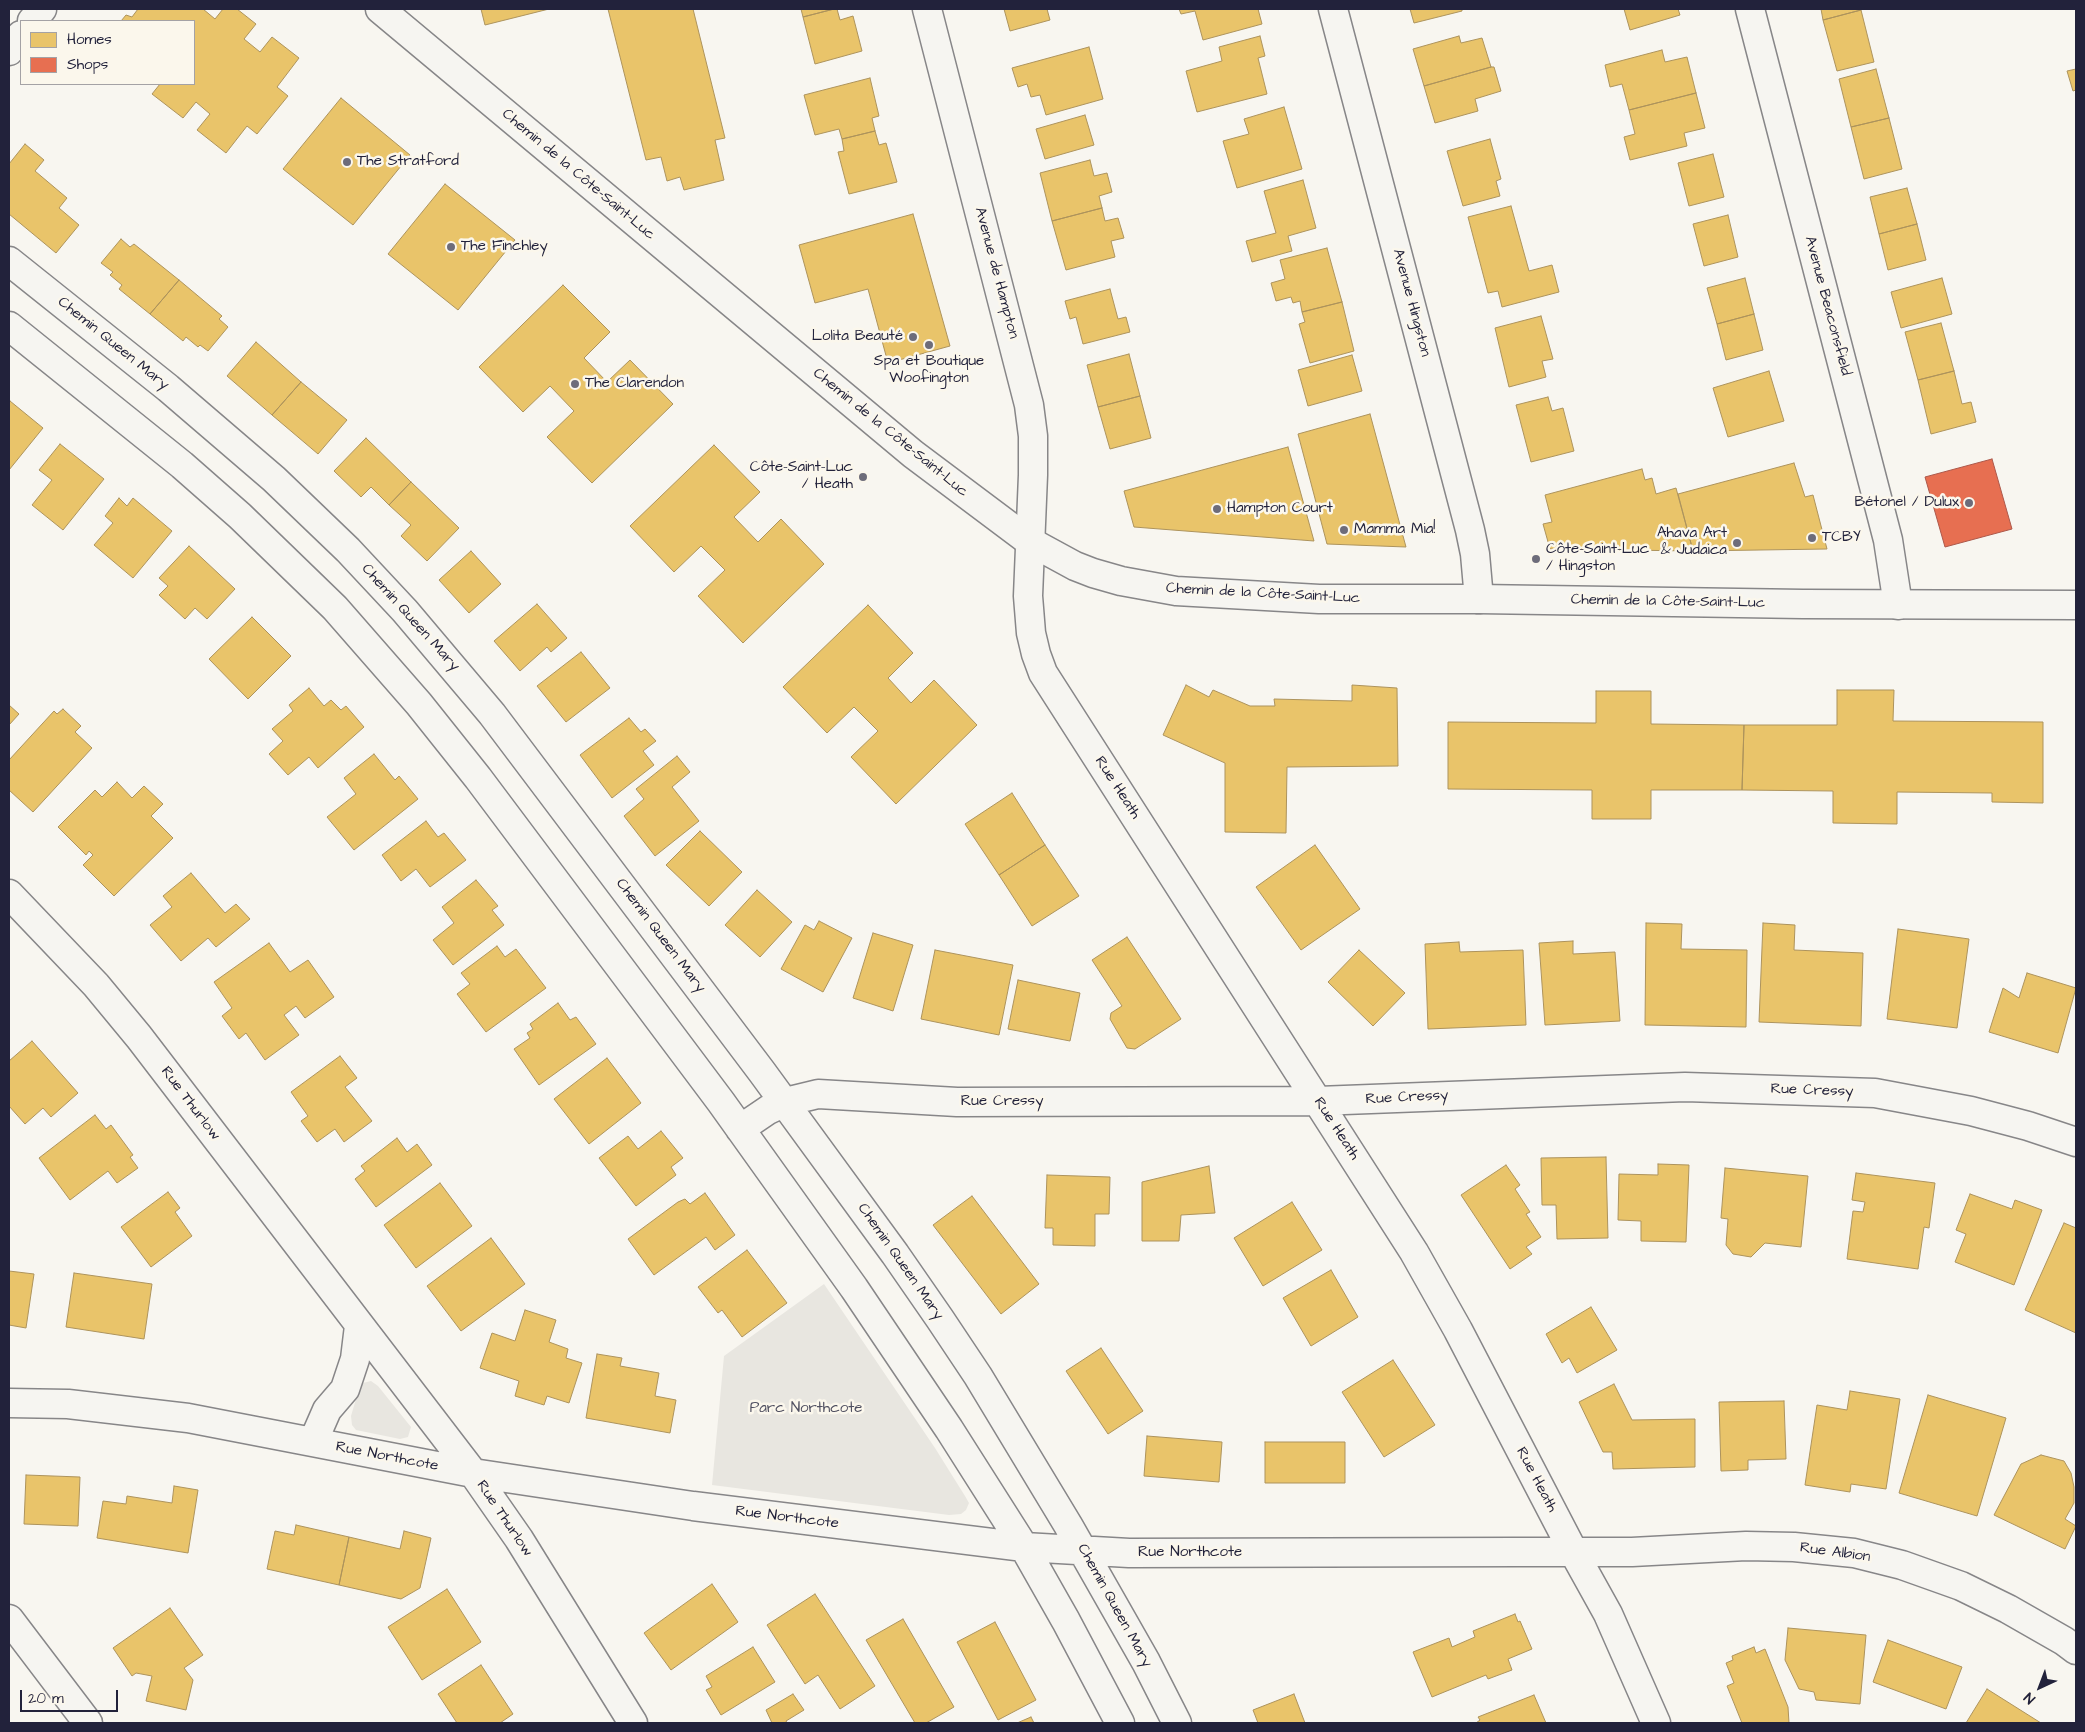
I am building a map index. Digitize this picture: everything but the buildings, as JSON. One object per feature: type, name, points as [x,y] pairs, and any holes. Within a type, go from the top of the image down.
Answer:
[{"type":"street","points":[[33,20],[42,9]]},
{"type":"street","name":"Chemin de la Côte-Saint-Luc","points":[[380,9],[913,454],[1029,541],[1067,562],[1093,573],[1121,581],[1176,591],[1319,599],[2076,605]]},
{"type":"street","name":"Avenue de Hampton","points":[[927,9],[1029,405],[1033,436],[1029,541]]},
{"type":"street","name":"Avenue Hingston","points":[[1334,9],[1470,530],[1475,554],[1479,599]]},
{"type":"street","name":"Avenue Beaconsfield","points":[[1750,9],[1888,540],[1898,605]]},
{"type":"street","points":[[9,51],[20,36]]},
{"type":"street","name":"Chemin Queen Mary","points":[[9,261],[182,399],[261,467],[348,550],[460,674],[520,750],[785,1102],[895,1254],[945,1327],[992,1399],[1084,1551],[1146,1662],[1177,1723]]},
{"type":"street","points":[[9,326],[212,491],[308,581],[350,624],[419,704],[478,778],[740,1129],[854,1288],[954,1437],[1024,1547],[1120,1723]]},
{"type":"street","name":"Rue Heath","points":[[1029,541],[1028,596],[1031,633],[1043,673],[1414,1252],[1458,1330],[1573,1551],[1608,1614],[1656,1723]]},
{"type":"street","name":"Rue Thurlow","points":[[9,894],[96,985],[139,1037],[472,1473],[519,1539],[633,1723]]},
{"type":"street","name":"Rue Cressy","points":[[740,1129],[768,1110],[785,1102],[818,1094],[957,1102],[1318,1102],[1685,1087],[1875,1093],[1971,1111],[2028,1126],[2076,1142]]},
{"type":"street","points":[[313,1442],[327,1410],[345,1389],[355,1359],[359,1326]]},
{"type":"street","name":"Rue Northcote","points":[[9,1403],[68,1404],[188,1418],[472,1473],[717,1509],[1024,1547],[1130,1553],[1573,1551]]},
{"type":"street","name":"Rue Albion","points":[[1573,1551],[1632,1552],[1746,1546],[1794,1547],[1854,1553],[1902,1565],[1961,1586],[2008,1609],[2064,1641],[2076,1650]]},
{"type":"street","points":[[9,1619],[88,1723]]},
{"type":"green space","name":"Parc Northcote","points":[[824,1284],[935,1448],[965,1496],[969,1503],[966,1510],[961,1514],[949,1515],[712,1485],[724,1356]]},
{"type":"green space","points":[[371,1381],[378,1386],[411,1427],[408,1437],[400,1439],[356,1430],[352,1425],[351,1416],[359,1389],[363,1383]]},
{"type":"place","name":"The Stratford","points":[[347,162]]},
{"type":"place","name":"The Finchley","points":[[451,247]]},
{"type":"place","name":"Lolita Beauté","points":[[913,337]]},
{"type":"place","name":"Spa et Boutique Woofington","points":[[929,345]]},
{"type":"place","name":"The Clarendon","points":[[575,384]]},
{"type":"place","name":"Côte-Saint-Luc / Heath","points":[[863,477]]},
{"type":"place","name":"Bétonel / Dulux","points":[[1969,503]]},
{"type":"place","name":"Hampton Court","points":[[1217,509]]},
{"type":"place","name":"Mamma Mia!","points":[[1344,530]]},
{"type":"place","name":"TCBY","points":[[1812,538]]},
{"type":"place","name":"Ahava Art & Judaica","points":[[1737,543]]},
{"type":"place","name":"Côte-Saint-Luc / Hingston","points":[[1536,559]]}]
